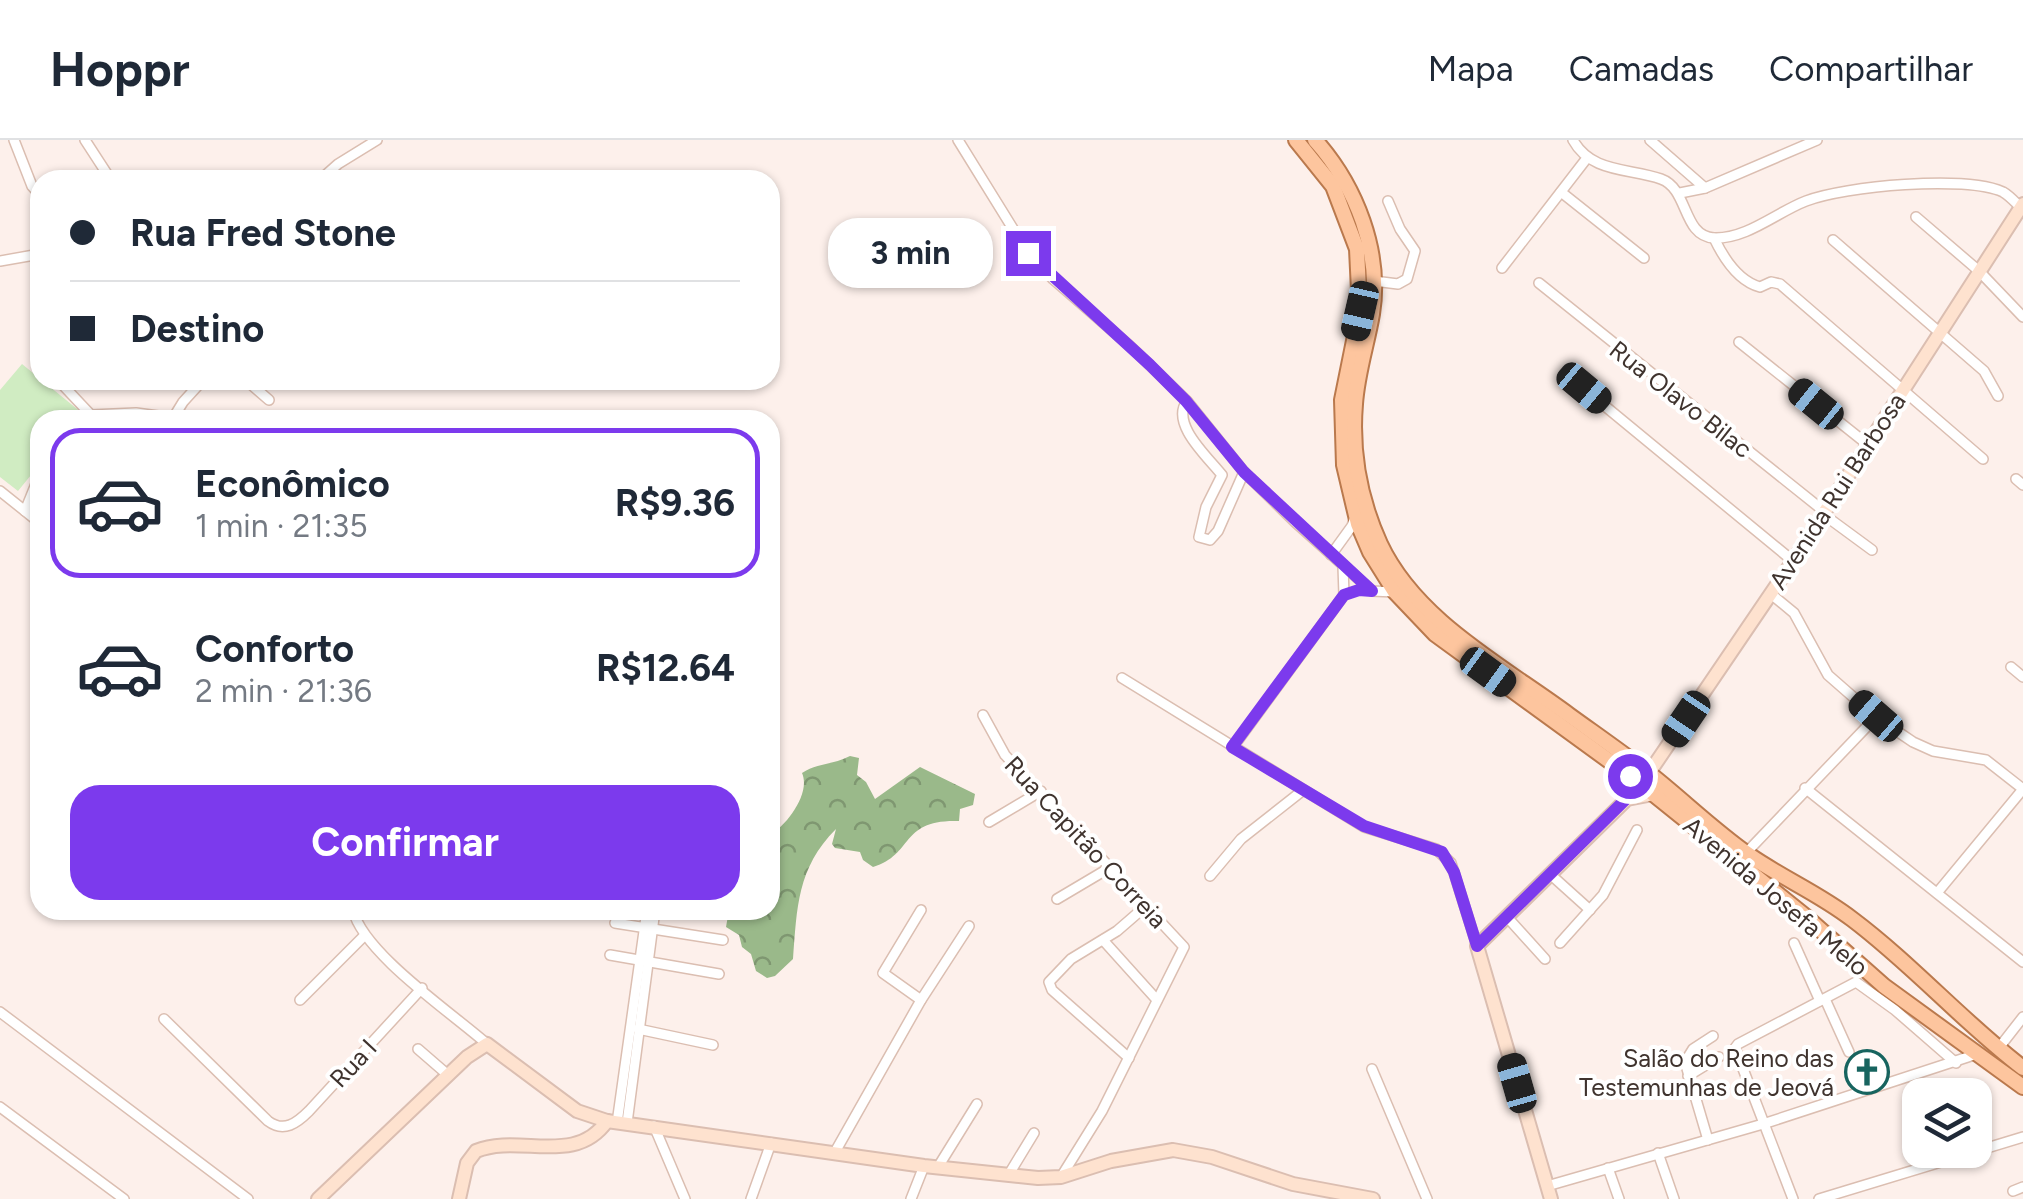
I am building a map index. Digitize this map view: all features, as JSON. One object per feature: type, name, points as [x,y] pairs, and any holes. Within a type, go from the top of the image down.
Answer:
[{"type":"main road","name":"Avenida Josefa Melo","points":[[1296,140],[1333,186],[1357,250],[1360,311],[1346,376],[1341,436],[1344,465],[1370,552],[1394,592],[1435,634],[1653,794],[1841,948],[1884,986],[1899,1005],[2023,1087]]},
{"type":"main road","name":"Avenida Josefa Melo","points":[[1315,140],[1340,172],[1360,214],[1374,281],[1354,428],[1361,490],[1391,564],[1441,622],[1649,773],[1746,852],[1882,942],[2023,1068]]},
{"type":"main road","points":[[1841,948],[1872,963],[1882,956],[1882,942]]},
{"type":"main road","points":[[1884,986],[1885,971],[1892,965],[1926,982]]},
{"type":"street","points":[[14,140],[30,181]]},
{"type":"street","points":[[85,140],[104,170]]},
{"type":"street","points":[[331,170],[377,140]]},
{"type":"street","points":[[958,140],[1028,253],[1186,401],[1244,472],[1372,591]]},
{"type":"street","points":[[1574,140],[1587,158],[1664,180],[1680,194],[1693,226],[1714,238],[1744,231],[1805,202],[1862,188],[1928,184],[1984,188],[2006,194],[2022,205]]},
{"type":"street","points":[[1650,140],[1704,188]]},
{"type":"street","points":[[1680,194],[1704,188],[1817,140]]},
{"type":"street","points":[[1502,268],[1587,158]]},
{"type":"street","points":[[1561,192],[1644,258]]},
{"type":"street","points":[[1374,281],[1398,284],[1407,280],[1416,250],[1400,229],[1388,200]]},
{"type":"street","name":"Avenida Rui Barbosa","points":[[1649,773],[1793,561],[2022,205]]},
{"type":"street","points":[[1916,217],[1979,271],[2023,318]]},
{"type":"street","points":[[1714,238],[1749,284],[1780,284],[1983,459]]},
{"type":"street","points":[[1833,240],[1984,371],[1998,396]]},
{"type":"street","points":[[0,261],[30,256]]},
{"type":"street","name":"Rua Olavo Bilac","points":[[1539,283],[1872,550]]},
{"type":"street","points":[[1739,342],[1867,444]]},
{"type":"street","points":[[1584,388],[1793,561]]},
{"type":"street","points":[[66,390],[82,410]]},
{"type":"street","points":[[258,390],[269,400]]},
{"type":"street","points":[[1186,401],[1181,417],[1196,444],[1222,474],[1206,507],[1198,538],[1210,540],[1218,531],[1244,472]]},
{"type":"street","points":[[0,491],[30,514]]},
{"type":"street","points":[[26,511],[30,492]]},
{"type":"street","points":[[1331,555],[1356,514]]},
{"type":"street","points":[[1343,566],[1344,595]]},
{"type":"street","points":[[1232,747],[1344,595],[1359,590],[1394,592]]},
{"type":"street","points":[[1771,594],[1794,613],[1828,675],[1876,716],[1933,752],[1986,760],[2023,789],[1936,894]]},
{"type":"street","points":[[2011,667],[2023,676]]},
{"type":"street","points":[[1122,678],[1364,826],[1442,852],[1454,872],[1549,1192],[1608,1168],[1763,1124],[1978,1054]]},
{"type":"street","name":"Rua Capitão Correia","points":[[983,715],[999,748],[1184,948],[1130,1058],[1061,1177]]},
{"type":"street","points":[[1746,852],[1876,716]]},
{"type":"street","points":[[1627,798],[1630,776]]},
{"type":"street","points":[[1804,788],[2023,962]]},
{"type":"street","points":[[989,822],[1041,791]]},
{"type":"street","points":[[1210,876],[1241,838],[1302,791]]},
{"type":"street","points":[[1477,946],[1627,798],[1653,794]]},
{"type":"street","points":[[1560,943],[1590,910],[1620,867],[1637,830]]},
{"type":"street","points":[[1057,900],[1112,866]]},
{"type":"street","points":[[1550,874],[1590,910]]},
{"type":"street","points":[[1130,1058],[1052,990],[1048,982],[1071,959],[1104,940],[1147,905]]},
{"type":"street","points":[[920,910],[883,974],[921,1000]]},
{"type":"street","points":[[1506,917],[1545,960]]},
{"type":"street","points":[[357,920],[364,936],[486,1044],[586,1116],[932,1167],[1038,1178],[1061,1177],[1111,1161],[1173,1150],[1212,1157],[1293,1184],[1373,1199]]},
{"type":"street","points":[[459,1199],[468,1163],[476,1150],[510,1145],[554,1148],[585,1138],[614,1122],[635,1033],[648,920]]},
{"type":"street","points":[[648,929],[651,920]]},
{"type":"street","points":[[614,923],[723,940]]},
{"type":"street","points":[[836,1152],[921,1000],[968,926]]},
{"type":"street","points":[[300,1000],[364,936]]},
{"type":"street","points":[[1104,940],[1158,1000]]},
{"type":"street","points":[[1794,942],[1849,1052]]},
{"type":"street","points":[[610,956],[719,974]]},
{"type":"street","points":[[1793,1199],[1736,1046],[1858,982],[1899,1005],[1956,1063]]},
{"type":"street","name":"Rua I","points":[[164,1019],[268,1121],[279,1127],[290,1126],[309,1111],[422,988]]},
{"type":"street","points":[[0,1012],[248,1199]]},
{"type":"street","points":[[1998,1049],[2023,1017]]},
{"type":"street","points":[[635,1033],[712,1044]]},
{"type":"street","points":[[1688,1076],[1716,1058],[1710,1038],[1687,1057],[1688,1076],[1708,1140]]},
{"type":"street","points":[[318,1199],[486,1044]]},
{"type":"street","points":[[418,1049],[448,1075]]},
{"type":"street","points":[[1372,1069],[1426,1199]]},
{"type":"street","points":[[911,1199],[976,1104]]},
{"type":"street","points":[[0,1106],[124,1199]]},
{"type":"street","points":[[585,1138],[586,1116]]},
{"type":"street","points":[[654,1126],[682,1198]]},
{"type":"street","points":[[1010,1174],[1034,1133]]},
{"type":"street","points":[[1819,1199],[2023,1136]]},
{"type":"street","points":[[751,1199],[771,1143]]},
{"type":"street","points":[[1658,1152],[1674,1199]]},
{"type":"street","points":[[1608,1168],[1619,1199]]},
{"type":"green space","points":[[22,364],[30,371],[30,390],[54,390],[78,410],[30,410],[30,476],[18,491],[0,477],[0,390]]},
{"type":"green space","points":[[850,756],[859,758],[857,775],[875,799],[920,767],[975,794],[973,805],[960,809],[959,821],[940,822],[916,831],[896,854],[873,867],[860,852],[835,848],[832,844],[836,829],[813,859],[801,889],[793,959],[775,976],[767,978],[756,971],[739,935],[726,927],[727,920],[780,920],[780,827],[800,799],[802,773]]},
{"type":"place","name":"Salão do Reino das Testemunhas de Jeová","points":[[1867,1072]]},
{"type":"route","points":[[1028,253],[1150,365],[1186,401],[1244,472],[1372,591],[1344,595],[1232,747],[1364,826],[1442,852],[1454,872],[1477,946],[1627,798],[1630,776]]}]
